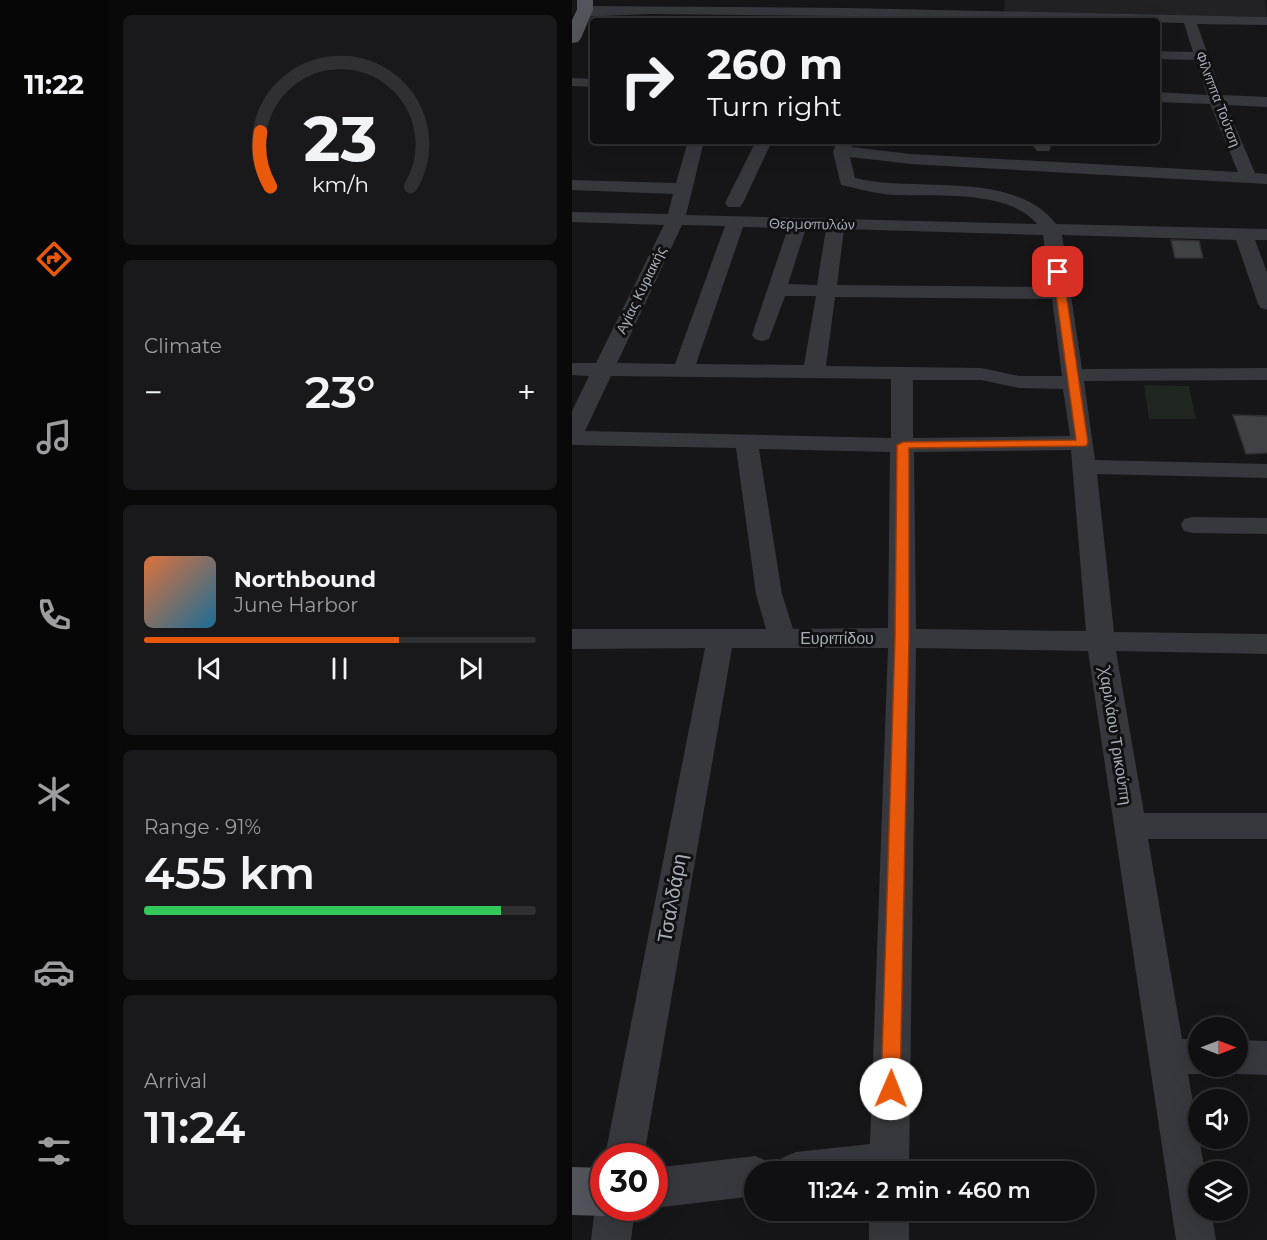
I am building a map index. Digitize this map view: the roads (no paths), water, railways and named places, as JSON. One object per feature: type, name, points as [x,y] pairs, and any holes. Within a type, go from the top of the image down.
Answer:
[{"type":"main road","points":[[572,38],[579,9]]},
{"type":"main road","points":[[572,1191],[590,1192]]},
{"type":"street","points":[[630,0],[669,10]]},
{"type":"street","points":[[1066,0],[1067,16]]},
{"type":"street","points":[[579,9],[617,14],[669,10],[690,5],[734,10],[865,11],[1023,18],[1067,16],[1148,18]]},
{"type":"street","points":[[1160,18],[1268,21]]},
{"type":"street","name":"Φίλιππα Τούτση","points":[[1189,19],[1216,100],[1249,178]]},
{"type":"street","points":[[1160,55],[1200,56]]},
{"type":"street","points":[[572,82],[590,82]]},
{"type":"street","points":[[1160,98],[1268,102]]},
{"type":"street","name":"Αγίας Κυριακής","points":[[572,436],[602,369],[675,221],[695,144]]},
{"type":"street","points":[[683,371],[735,212],[763,144]]},
{"type":"street","points":[[1052,231],[1035,211],[1007,199],[964,192],[869,187],[848,181],[843,147],[911,159],[1268,179]]},
{"type":"street","points":[[572,185],[685,189]]},
{"type":"street","name":"Θερμοπυλών","points":[[572,217],[675,221],[735,212],[798,224],[1268,235]]},
{"type":"street","points":[[762,335],[798,224]]},
{"type":"street","points":[[814,373],[836,225]]},
{"type":"street","name":"Χαριλάου Τρικούπη","points":[[1052,231],[1074,379],[1101,643],[1131,826],[1183,1056],[1196,1240]]},
{"type":"street","points":[[1244,235],[1268,304]]},
{"type":"street","points":[[776,290],[1061,292]]},
{"type":"street","points":[[572,369],[981,374],[1019,382],[1268,374]]},
{"type":"street","points":[[889,1161],[902,638],[902,374]]},
{"type":"street","points":[[572,436],[903,445],[1083,455],[1268,471]]},
{"type":"street","points":[[746,441],[769,594],[782,637]]},
{"type":"street","points":[[1193,525],[1268,526]]},
{"type":"street","name":"Ευριπίδου","points":[[572,639],[902,638],[1268,645]]},
{"type":"street","name":"Τσαλδάρη","points":[[626,1143],[720,640]]},
{"type":"street","points":[[1131,826],[1268,826]]},
{"type":"street","points":[[1248,1057],[1268,1058]]},
{"type":"street","points":[[668,1186],[744,1177]]},
{"type":"street","points":[[611,1240],[613,1221]]},
{"type":"street","points":[[889,1221],[889,1240]]}]
